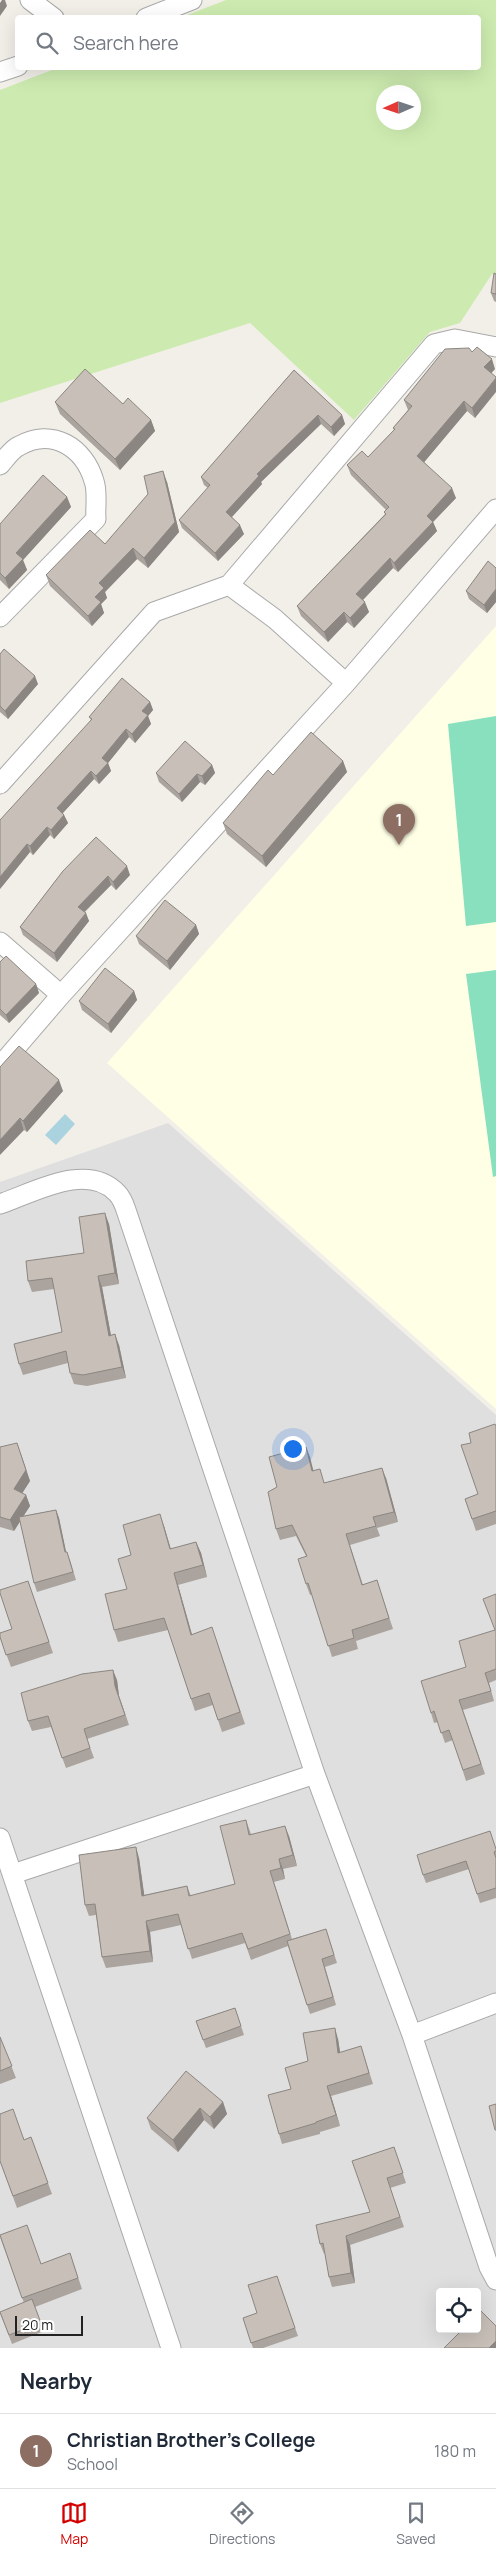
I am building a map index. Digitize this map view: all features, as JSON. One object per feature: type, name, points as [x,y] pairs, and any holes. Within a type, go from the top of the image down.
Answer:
[{"type":"street","points":[[30,0],[50,15]]},
{"type":"street","points":[[154,15],[192,0]]},
{"type":"street","points":[[0,72],[15,67]]},
{"type":"street","points":[[0,784],[154,612],[229,585],[434,344],[455,339],[496,347]]},
{"type":"street","points":[[0,465],[18,446],[41,440],[64,442],[85,458],[95,482],[96,519],[0,617]]},
{"type":"street","points":[[0,1066],[61,995],[346,683],[496,508]]},
{"type":"street","points":[[229,585],[275,619],[346,683]]},
{"type":"street","points":[[0,942],[61,995]]},
{"type":"street","points":[[0,1204],[68,1180],[87,1179],[104,1182],[118,1193],[130,1219],[315,1774],[412,2035],[458,2179],[489,2267],[496,2280]]},
{"type":"street","points":[[13,1874],[315,1774]]},
{"type":"street","points":[[0,1838],[171,2348]]},
{"type":"street","points":[[412,2035],[496,2003]]},
{"type":"shaded area","points":[[496,626],[496,1409],[107,1063]]},
{"type":"shaded area","points":[[168,1123],[496,1415],[496,2348],[0,2348],[0,1182]]},
{"type":"green space","points":[[226,0],[496,0],[496,275],[492,274],[460,323],[430,332],[354,420],[250,323],[0,403],[0,90],[52,70],[481,70],[481,15],[187,15]]},
{"type":"green space","points":[[496,716],[496,922],[466,926],[448,724]]},
{"type":"green space","points":[[496,970],[496,1176],[493,1177],[466,974]]},
{"type":"water","points":[[65,1114],[75,1124],[56,1145],[45,1135]]},
{"type":"building","points":[[494,273],[496,274],[496,294],[491,293]]},
{"type":"building","points":[[477,347],[492,359],[484,367],[496,378],[472,408],[464,401],[417,456],[452,488],[427,516],[433,522],[394,563],[390,558],[356,594],[365,602],[350,618],[344,612],[324,632],[297,606],[386,514],[384,512],[389,507],[347,465],[362,451],[368,457],[395,429],[393,428],[412,406],[404,400],[445,349],[469,348],[472,352]]},
{"type":"building","points":[[85,369],[123,404],[128,398],[151,420],[115,459],[55,402]]},
{"type":"building","points":[[294,370],[342,415],[331,427],[318,415],[257,474],[259,476],[226,512],[240,525],[215,553],[179,520],[210,485],[201,477]]},
{"type":"building","points":[[163,471],[175,522],[144,558],[133,548],[99,583],[104,588],[95,597],[101,602],[88,616],[46,575],[90,530],[105,544],[148,494],[144,476]]},
{"type":"building","points":[[43,475],[67,497],[16,553],[23,559],[5,578],[0,573],[0,524]]},
{"type":"building","points":[[488,561],[496,568],[496,589],[484,605],[466,591]]},
{"type":"building","points":[[4,649],[35,676],[5,711],[0,706],[0,654]]},
{"type":"building","points":[[122,678],[150,702],[142,711],[148,715],[132,734],[126,729],[102,758],[108,763],[96,776],[91,771],[57,808],[64,815],[51,830],[47,827],[30,846],[27,844],[0,877],[0,820],[92,719],[89,717]]},
{"type":"building","points":[[311,732],[343,761],[262,856],[223,823],[268,770],[273,775]]},
{"type":"building","points":[[185,741],[212,765],[202,776],[197,774],[179,794],[156,773]]},
{"type":"building","points":[[96,837],[127,866],[113,882],[108,876],[78,907],[86,913],[54,953],[20,927],[63,871]]},
{"type":"building","points":[[165,900],[196,925],[167,961],[136,936]]},
{"type":"building","points":[[6,956],[36,984],[6,1015],[0,1009],[0,962]]},
{"type":"building","points":[[105,968],[134,991],[108,1024],[79,1001]]},
{"type":"building","points":[[19,1046],[59,1080],[23,1121],[20,1118],[0,1140],[0,1067]]},
{"type":"building","points":[[105,1213],[115,1273],[98,1276],[109,1336],[115,1334],[122,1367],[83,1375],[70,1373],[66,1351],[19,1364],[14,1344],[62,1332],[52,1278],[28,1281],[26,1261],[84,1253],[79,1217]]},
{"type":"building","points":[[495,1424],[496,1511],[472,1519],[465,1499],[478,1494],[461,1445],[471,1443],[469,1433]]},
{"type":"building","points":[[17,1443],[26,1470],[14,1489],[26,1495],[10,1520],[0,1517],[0,1447]]},
{"type":"building","points":[[306,1447],[312,1471],[320,1469],[324,1483],[382,1468],[394,1512],[373,1517],[376,1526],[346,1534],[362,1585],[377,1580],[389,1618],[352,1630],[354,1638],[328,1646],[308,1583],[306,1584],[298,1559],[307,1556],[292,1525],[276,1529],[268,1492],[277,1487],[269,1457]]},
{"type":"building","points":[[56,1510],[65,1552],[67,1552],[73,1572],[34,1583],[19,1517]]},
{"type":"building","points":[[160,1514],[170,1549],[196,1542],[203,1565],[174,1573],[191,1635],[212,1627],[240,1712],[218,1720],[209,1693],[191,1699],[164,1618],[114,1630],[105,1594],[127,1589],[118,1559],[131,1555],[123,1525]]},
{"type":"building","points":[[28,1581],[49,1642],[6,1655],[0,1633],[12,1629],[0,1590]]},
{"type":"building","points":[[496,1594],[496,1669],[485,1673],[491,1691],[459,1700],[481,1764],[463,1770],[449,1730],[441,1733],[434,1711],[431,1713],[421,1681],[466,1667],[459,1641],[495,1630],[483,1599]]},
{"type":"building","points":[[113,1670],[115,1686],[125,1715],[84,1729],[90,1748],[62,1758],[48,1716],[28,1721],[21,1693],[82,1674]]},
{"type":"building","points":[[246,1820],[249,1835],[285,1826],[293,1855],[279,1859],[281,1868],[270,1871],[290,1934],[248,1949],[242,1933],[188,1949],[178,1914],[146,1921],[150,1951],[102,1957],[95,1904],[85,1905],[79,1855],[136,1847],[142,1896],[187,1886],[189,1896],[235,1884],[220,1826]]},
{"type":"building","points":[[490,1831],[496,1849],[494,1852],[496,1858],[496,1888],[477,1894],[466,1861],[423,1875],[417,1855]]},
{"type":"building","points":[[326,1929],[334,1955],[322,1959],[333,1997],[307,2005],[287,1941]]},
{"type":"building","points":[[235,2008],[241,2026],[203,2040],[196,2021]]},
{"type":"building","points":[[335,2028],[338,2053],[361,2046],[369,2073],[327,2086],[336,2115],[279,2134],[268,2095],[291,2089],[285,2068],[308,2061],[303,2033]]},
{"type":"building","points":[[0,2037],[12,2066],[0,2071]]},
{"type":"building","points":[[186,2071],[223,2102],[210,2117],[200,2108],[173,2140],[147,2118]]},
{"type":"building","points":[[496,2104],[496,2130],[495,2130],[489,2106]]},
{"type":"building","points":[[13,2109],[24,2140],[31,2137],[48,2183],[13,2196],[0,2161],[0,2114]]},
{"type":"building","points":[[394,2147],[403,2173],[387,2178],[400,2217],[346,2236],[351,2273],[329,2277],[323,2243],[320,2244],[316,2225],[370,2212],[352,2161]]},
{"type":"building","points":[[27,2225],[41,2264],[70,2253],[78,2278],[22,2298],[0,2235]]},
{"type":"building","points":[[277,2276],[295,2328],[251,2343],[243,2318],[257,2313],[248,2285]]},
{"type":"building","points":[[32,2299],[41,2323],[9,2335],[0,2312]]},
{"type":"building","points":[[481,2311],[496,2326],[496,2341],[489,2348],[444,2348],[459,2333],[481,2333]]},
{"type":"place","name":"Christian Brother's College","points":[[399,845]]}]
